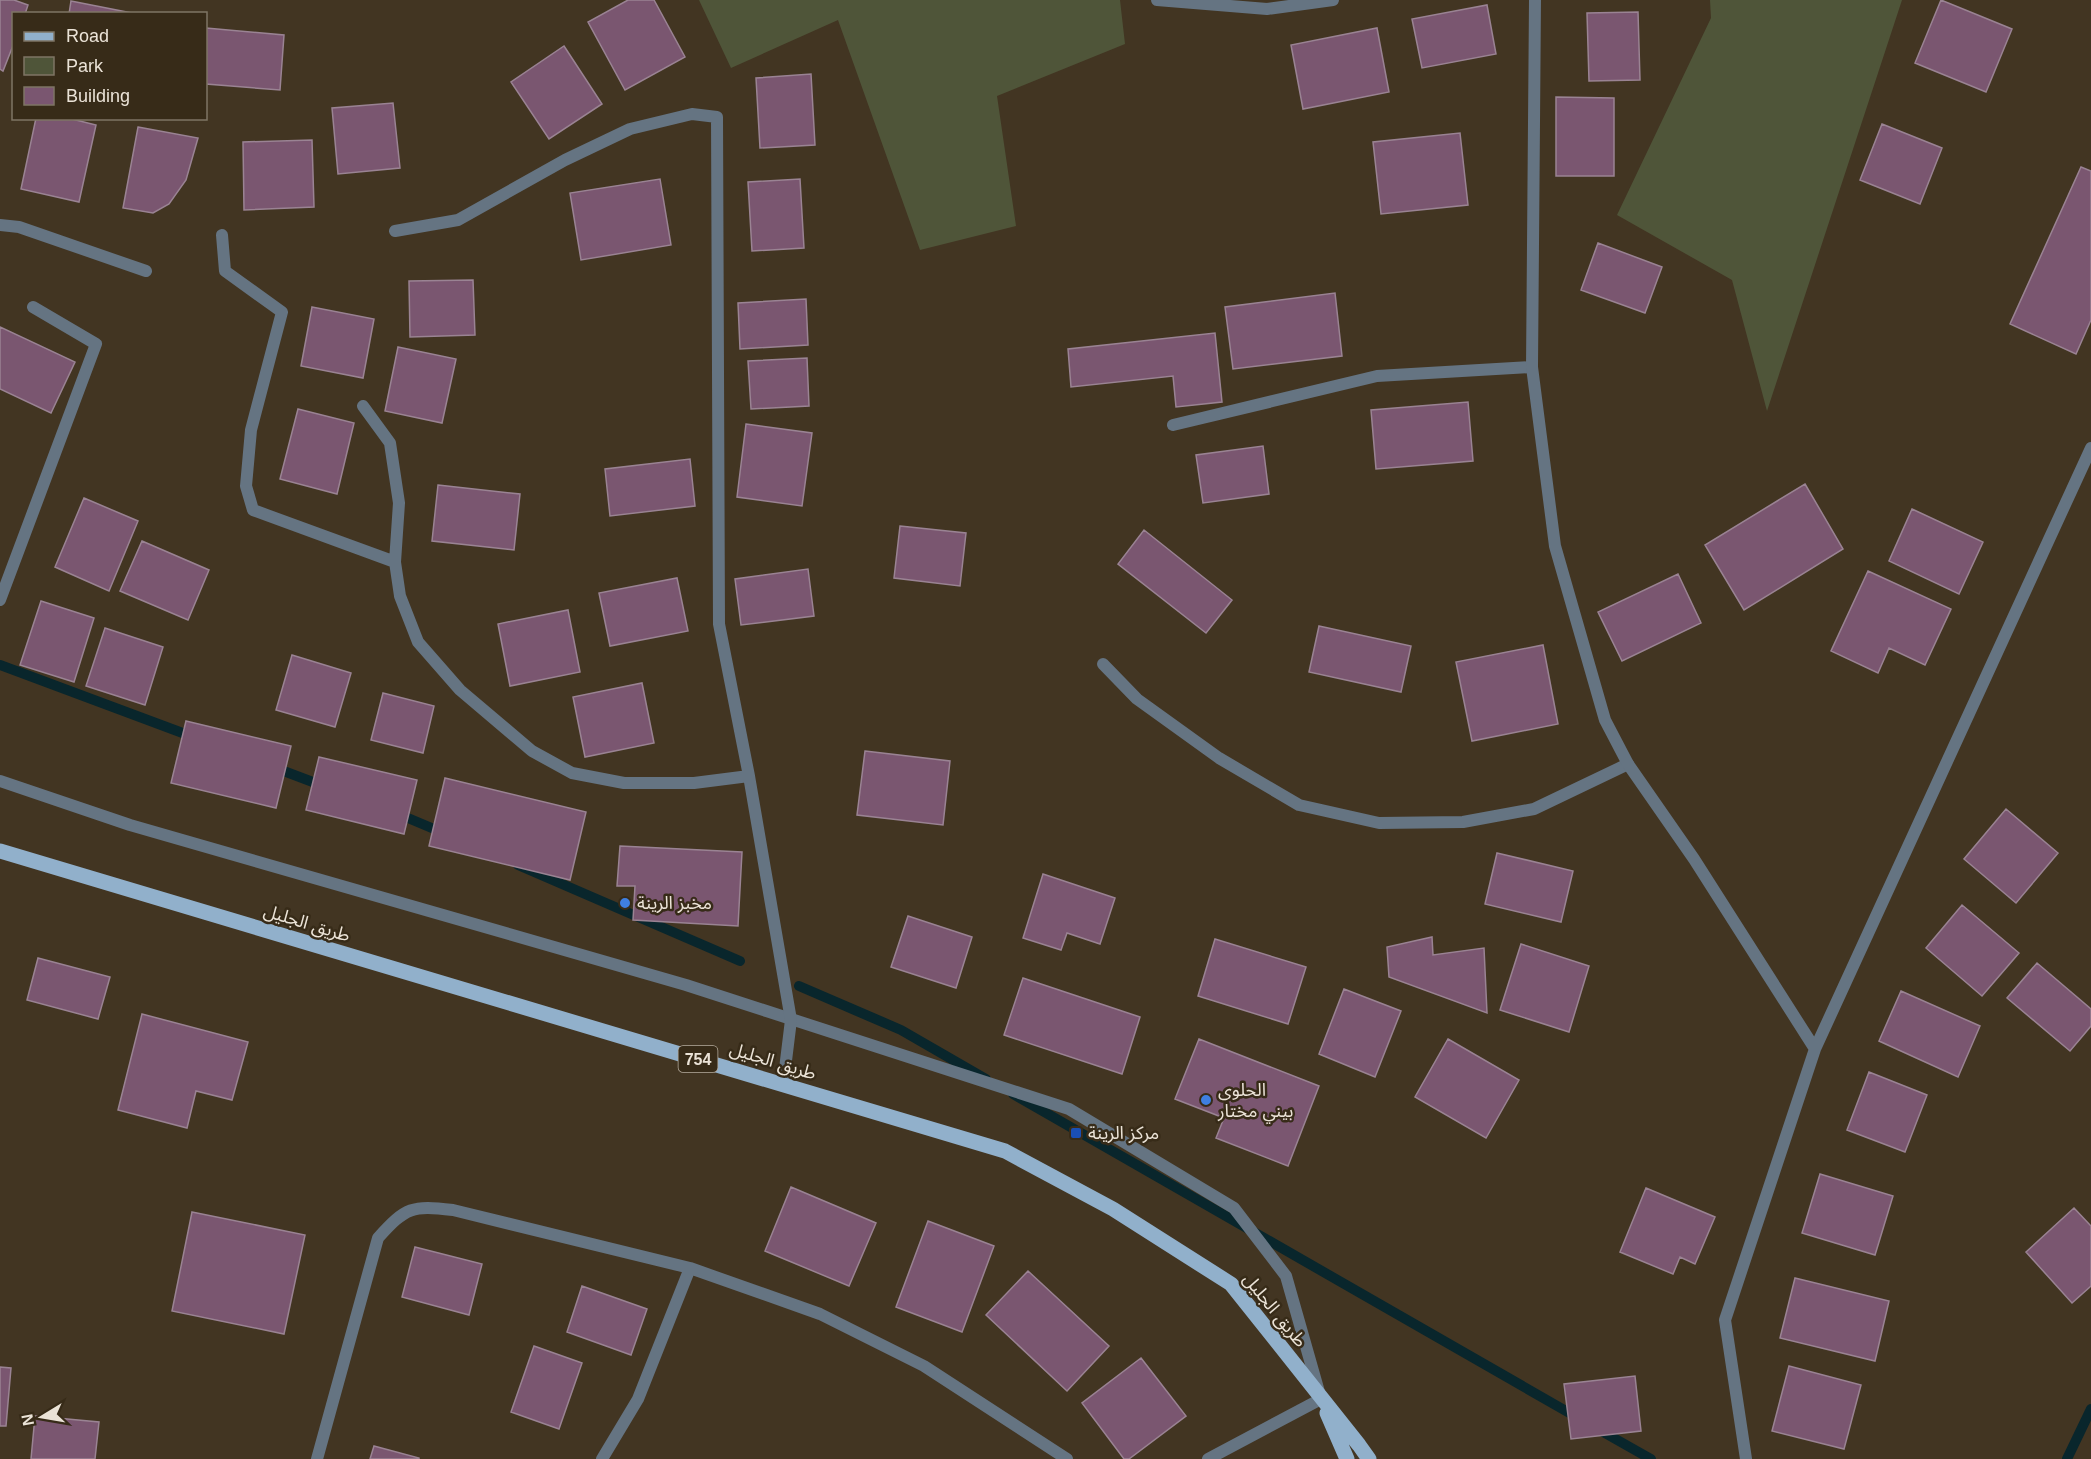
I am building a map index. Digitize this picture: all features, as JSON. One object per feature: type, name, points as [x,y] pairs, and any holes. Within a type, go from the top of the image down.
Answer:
[{"type":"main road","name":"طريق الجليل","points":[[0,851],[1005,1151],[1113,1209],[1231,1284],[1369,1459]]},
{"type":"main road","name":"طريق الجليل","points":[[1321,1399],[1347,1459]]},
{"type":"street","points":[[1157,0],[1267,9],[1333,0]]},
{"type":"street","points":[[1535,0],[1532,367],[1555,546],[1605,720],[1628,764],[1694,859],[1815,1048]]},
{"type":"street","points":[[395,231],[458,220],[565,160],[630,129],[692,114],[717,117],[719,624],[749,776],[791,1020],[783,1085]]},
{"type":"street","points":[[0,225],[19,227],[147,271]]},
{"type":"street","points":[[222,235],[225,271],[282,312],[251,430],[246,486],[253,510],[395,562]]},
{"type":"street","points":[[0,600],[96,344],[33,307]]},
{"type":"street","points":[[1173,425],[1377,376],[1532,367]]},
{"type":"street","points":[[363,406],[390,443],[399,503],[395,562],[400,596],[418,642],[460,690],[532,751],[572,773],[624,783],[694,783],[749,776]]},
{"type":"street","points":[[1746,1459],[1725,1320],[1815,1048],[2091,448]]},
{"type":"street","points":[[1103,664],[1137,699],[1219,758],[1299,805],[1379,823],[1463,822],[1534,809],[1628,764]]},
{"type":"street","points":[[0,781],[130,825],[686,985],[1070,1109],[1234,1208],[1286,1276],[1321,1399],[1208,1459]]},
{"type":"street","points":[[317,1459],[378,1238],[398,1216],[423,1206],[453,1210],[690,1268],[819,1314],[914,1361],[1067,1459]]},
{"type":"street","points":[[602,1459],[638,1400],[690,1268]]},
{"type":"green space","points":[[699,0],[1120,0],[1125,44],[997,96],[1016,226],[920,250],[838,20],[731,68]]},
{"type":"green space","points":[[1710,0],[1902,0],[1767,411],[1732,280],[1617,215],[1711,18]]},
{"type":"building","points":[[0,0],[14,0],[28,5],[26,12],[12,12],[12,48],[3,71],[0,69]]},
{"type":"building","points":[[628,0],[654,0],[685,57],[625,90],[588,22]]},
{"type":"building","points":[[1941,0],[2012,29],[1986,92],[1915,63]]},
{"type":"building","points":[[71,1],[127,12],[69,12]]},
{"type":"building","points":[[1487,5],[1496,54],[1422,68],[1412,19]]},
{"type":"building","points":[[1638,12],[1640,80],[1589,81],[1587,13]]},
{"type":"building","points":[[207,28],[284,35],[280,90],[207,84]]},
{"type":"building","points":[[1377,28],[1389,92],[1303,109],[1291,45]]},
{"type":"building","points":[[564,46],[602,104],[549,139],[511,82]]},
{"type":"building","points":[[811,74],[815,145],[760,148],[756,78]]},
{"type":"building","points":[[1556,97],[1614,98],[1614,176],[1556,176]]},
{"type":"building","points":[[393,103],[400,168],[338,174],[332,108]]},
{"type":"building","points":[[36,120],[76,120],[96,125],[79,202],[21,189]]},
{"type":"building","points":[[1882,124],[1942,148],[1920,204],[1860,180]]},
{"type":"building","points":[[138,127],[198,138],[186,180],[169,204],[153,213],[123,208]]},
{"type":"building","points":[[1460,133],[1468,205],[1381,214],[1373,142]]},
{"type":"building","points":[[312,140],[314,207],[244,210],[243,142]]},
{"type":"building","points":[[2081,167],[2091,171],[2091,320],[2076,354],[2010,324]]},
{"type":"building","points":[[660,179],[671,245],[581,260],[570,193]]},
{"type":"building","points":[[800,179],[804,248],[752,251],[748,182]]},
{"type":"building","points":[[1598,243],[1662,267],[1645,313],[1581,290]]},
{"type":"building","points":[[473,280],[475,335],[410,337],[409,281]]},
{"type":"building","points":[[1335,293],[1342,356],[1233,369],[1225,307]]},
{"type":"building","points":[[806,299],[808,345],[740,349],[738,303]]},
{"type":"building","points":[[312,307],[374,319],[363,378],[301,366]]},
{"type":"building","points":[[0,327],[75,362],[51,413],[0,389]]},
{"type":"building","points":[[1215,333],[1222,402],[1176,407],[1173,376],[1071,387],[1068,349]]},
{"type":"building","points":[[398,347],[456,359],[442,423],[385,411]]},
{"type":"building","points":[[807,358],[809,406],[751,409],[748,361]]},
{"type":"building","points":[[1468,402],[1473,461],[1376,469],[1371,410]]},
{"type":"building","points":[[298,409],[354,423],[337,494],[280,479]]},
{"type":"building","points":[[746,424],[812,433],[802,506],[737,497]]},
{"type":"building","points":[[1263,446],[1269,494],[1203,503],[1196,455]]},
{"type":"building","points":[[690,459],[695,506],[610,516],[605,469]]},
{"type":"building","points":[[1805,484],[1843,549],[1744,610],[1705,545]]},
{"type":"building","points":[[438,485],[520,494],[514,550],[432,541]]},
{"type":"building","points":[[84,498],[138,521],[109,591],[55,567]]},
{"type":"building","points":[[1912,509],[1983,542],[1959,594],[1889,561]]},
{"type":"building","points":[[900,526],[966,533],[960,586],[894,578]]},
{"type":"building","points":[[1144,530],[1232,600],[1206,633],[1118,564]]},
{"type":"building","points":[[142,541],[209,570],[188,620],[120,591]]},
{"type":"building","points":[[808,569],[814,616],[741,625],[735,579]]},
{"type":"building","points":[[1868,571],[1951,609],[1925,665],[1889,648],[1878,673],[1831,651]]},
{"type":"building","points":[[1678,574],[1701,623],[1622,661],[1598,612]]},
{"type":"building","points":[[677,578],[688,631],[610,646],[599,593]]},
{"type":"building","points":[[41,601],[94,618],[74,682],[20,665]]},
{"type":"building","points":[[568,610],[580,672],[510,686],[498,624]]},
{"type":"building","points":[[1319,626],[1411,646],[1401,692],[1309,672]]},
{"type":"building","points":[[105,628],[163,647],[145,705],[86,686]]},
{"type":"building","points":[[1543,645],[1558,724],[1472,741],[1456,662]]},
{"type":"building","points":[[292,655],[351,673],[335,727],[276,710]]},
{"type":"building","points":[[642,683],[654,743],[585,757],[573,697]]},
{"type":"building","points":[[383,693],[434,706],[423,753],[371,740]]},
{"type":"building","points":[[186,721],[291,746],[276,808],[171,783]]},
{"type":"building","points":[[865,751],[950,761],[943,825],[857,815]]},
{"type":"building","points":[[319,757],[417,780],[404,834],[306,810]]},
{"type":"building","points":[[445,778],[586,812],[570,880],[429,846]]},
{"type":"building","points":[[2006,809],[2058,853],[2016,903],[1964,859]]},
{"type":"building","points":[[620,846],[742,852],[738,926],[633,920],[635,886],[617,886]]},
{"type":"building","points":[[1497,853],[1573,871],[1561,922],[1485,904]]},
{"type":"building","points":[[1043,874],[1115,898],[1100,944],[1067,933],[1061,950],[1023,938]]},
{"type":"building","points":[[1962,905],[2019,953],[1982,996],[1926,948]]},
{"type":"building","points":[[908,916],[972,937],[956,988],[891,967]]},
{"type":"building","points":[[1432,937],[1433,955],[1484,948],[1487,1013],[1389,977],[1387,947]]},
{"type":"building","points":[[1215,939],[1306,967],[1288,1024],[1198,996]]},
{"type":"building","points":[[1521,944],[1589,966],[1569,1032],[1500,1010]]},
{"type":"building","points":[[38,958],[110,977],[98,1019],[27,1000]]},
{"type":"building","points":[[2037,963],[2091,1009],[2091,1026],[2070,1051],[2007,998]]},
{"type":"building","points":[[1023,978],[1140,1017],[1122,1074],[1004,1035]]},
{"type":"building","points":[[1344,989],[1401,1011],[1375,1077],[1319,1054]]},
{"type":"building","points":[[1901,991],[1980,1026],[1958,1077],[1879,1041]]},
{"type":"building","points":[[142,1014],[248,1042],[232,1100],[196,1091],[187,1128],[118,1110]]},
{"type":"building","points":[[1199,1039],[1319,1086],[1288,1166],[1216,1138],[1224,1118],[1175,1099]]},
{"type":"building","points":[[1448,1039],[1519,1080],[1486,1138],[1415,1097]]},
{"type":"building","points":[[1869,1072],[1927,1095],[1905,1152],[1847,1130]]},
{"type":"building","points":[[1820,1174],[1893,1196],[1875,1255],[1802,1233]]},
{"type":"building","points":[[791,1187],[876,1223],[849,1286],[765,1251]]},
{"type":"building","points":[[1646,1188],[1715,1217],[1695,1264],[1680,1257],[1673,1274],[1620,1252]]},
{"type":"building","points":[[2074,1208],[2091,1226],[2091,1286],[2072,1303],[2026,1252]]},
{"type":"building","points":[[192,1212],[305,1235],[284,1334],[172,1311]]},
{"type":"building","points":[[928,1221],[994,1246],[962,1332],[896,1307]]},
{"type":"building","points":[[415,1247],[482,1264],[469,1315],[402,1297]]},
{"type":"building","points":[[1028,1271],[1109,1346],[1067,1391],[986,1315]]},
{"type":"building","points":[[1795,1278],[1889,1301],[1875,1361],[1780,1338]]},
{"type":"building","points":[[582,1286],[647,1309],[631,1355],[567,1332]]},
{"type":"building","points":[[534,1346],[582,1363],[559,1429],[511,1412]]},
{"type":"building","points":[[1141,1358],[1186,1416],[1129,1459],[1124,1459],[1082,1403]]},
{"type":"building","points":[[1789,1366],[1861,1385],[1844,1449],[1772,1431]]},
{"type":"building","points":[[0,1367],[11,1368],[6,1426],[0,1426]]},
{"type":"building","points":[[1635,1376],[1641,1431],[1571,1439],[1564,1384]]},
{"type":"building","points":[[35,1416],[99,1422],[95,1459],[31,1459]]},
{"type":"building","points":[[374,1446],[419,1458],[419,1459],[370,1459]]},
{"type":"waterway","points":[[0,665],[196,738]]},
{"type":"waterway","points":[[273,767],[326,787]]},
{"type":"waterway","points":[[396,813],[446,834]]},
{"type":"waterway","points":[[518,865],[740,961]]},
{"type":"waterway","points":[[799,986],[901,1030],[986,1079]]},
{"type":"waterway","points":[[1013,1094],[1580,1419]]},
{"type":"waterway","points":[[2067,1459],[2091,1409]]},
{"type":"waterway","points":[[1596,1428],[1651,1459]]},
{"type":"place","name":"مخبز الرينة","points":[[625,903]]},
{"type":"place","name":"الحلوى بيني مختار","points":[[1206,1100]]},
{"type":"place","name":"مركز الرينة","points":[[1076,1133]]}]
